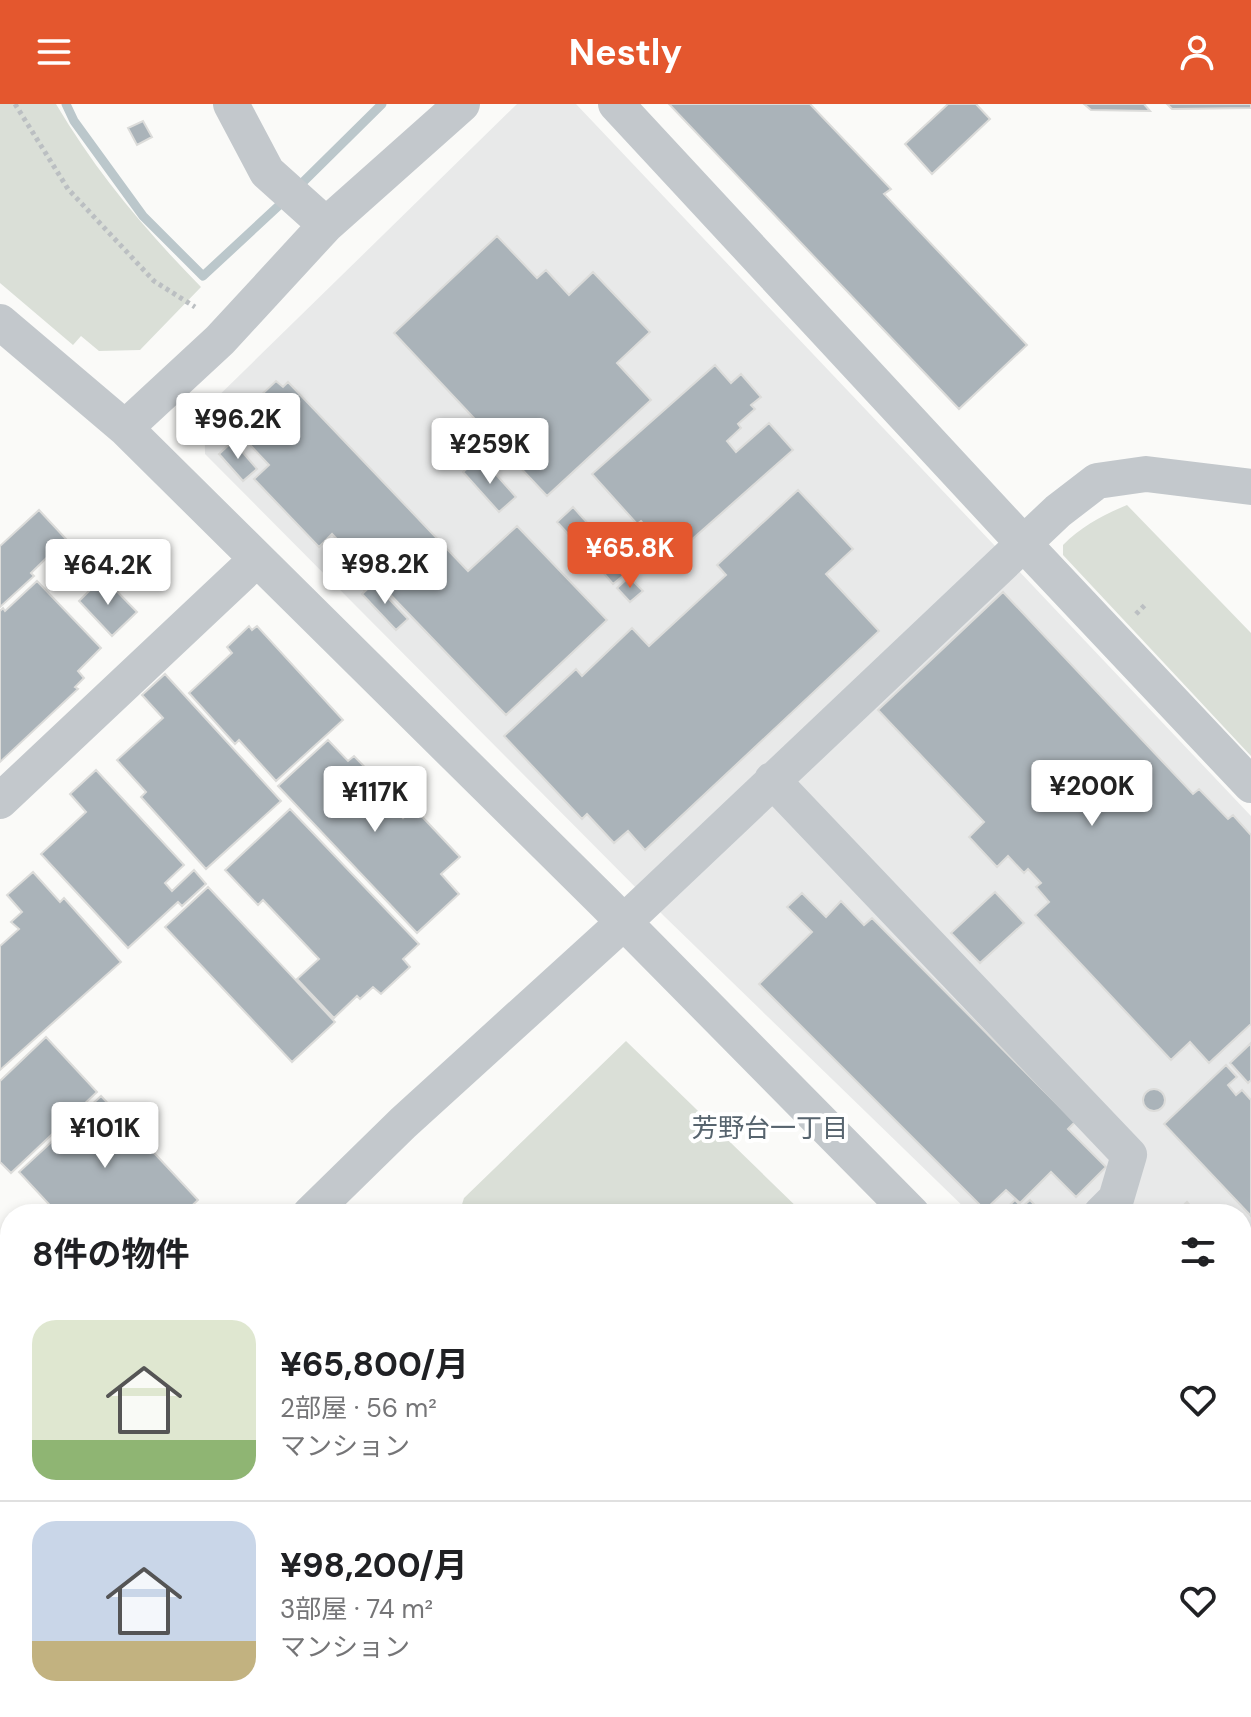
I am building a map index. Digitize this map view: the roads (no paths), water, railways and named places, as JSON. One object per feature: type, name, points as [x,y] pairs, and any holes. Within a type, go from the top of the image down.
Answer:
[{"type":"street","points":[[231,104],[267,172],[326,225]]},
{"type":"street","points":[[125,428],[220,340],[326,225],[462,104]]},
{"type":"street","points":[[616,104],[1251,785]]},
{"type":"street","points":[[0,322],[125,428],[624,922],[902,1204]]},
{"type":"street","points":[[320,1204],[403,1123],[624,922],[1022,542],[1097,481],[1146,474],[1251,487]]},
{"type":"street","points":[[0,801],[257,559]]},
{"type":"street","points":[[772,780],[1129,1155],[1116,1199],[1111,1204]]},
{"type":"waterway","points":[[66,104],[74,121],[143,216],[203,276],[286,199]]},
{"type":"waterway","points":[[296,189],[382,104]]},
{"type":"district","name":"芳野台一丁目","points":[[770,1128]]}]
